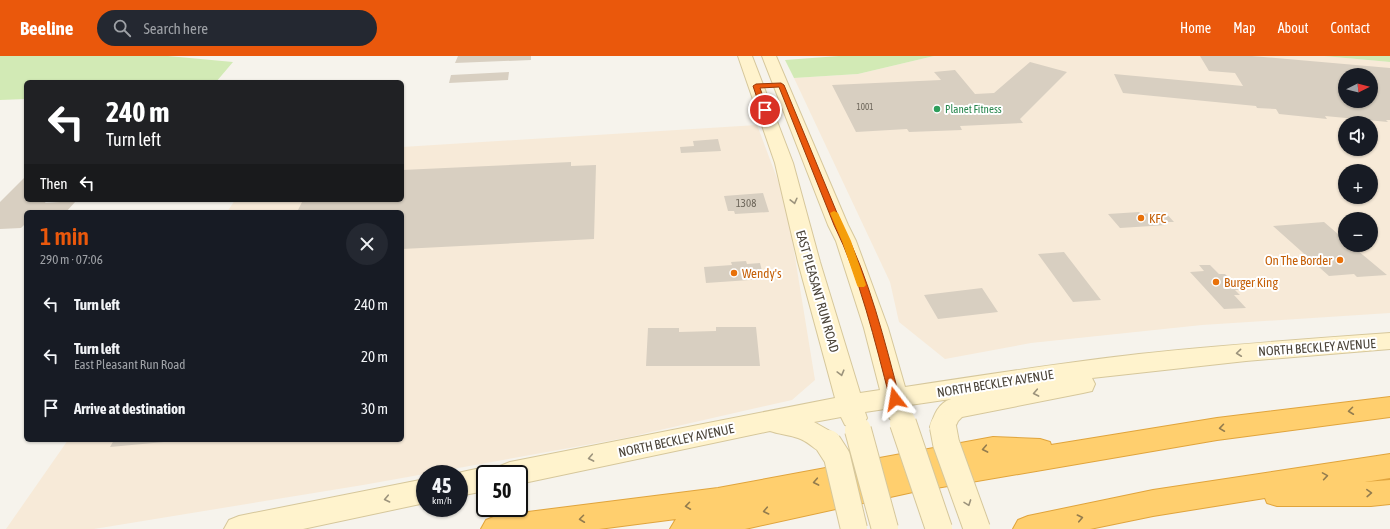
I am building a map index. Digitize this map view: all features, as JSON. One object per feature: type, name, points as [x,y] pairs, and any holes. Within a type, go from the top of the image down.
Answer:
[{"type":"highway","points":[[685,529],[880,486],[1217,429],[1390,407]]},
{"type":"highway","points":[[496,529],[718,501],[993,448],[1080,452]]},
{"type":"highway","points":[[1028,529],[1153,503],[1390,466]]},
{"type":"highway","points":[[1204,495],[1371,494],[1390,492]]},
{"type":"main road","name":"EAST PLEASANT RUN ROAD","points":[[745,56],[779,149],[885,529]]},
{"type":"main road","points":[[769,56],[838,225],[846,241],[876,328],[899,411],[939,529]]},
{"type":"main road","points":[[756,86],[781,85]]},
{"type":"main road","points":[[779,149],[807,148]]},
{"type":"main road","name":"NORTH BECKLEY AVENUE","points":[[528,470],[658,445],[768,421],[854,418],[899,411],[1038,376],[1139,363],[1254,352],[1390,342]]},
{"type":"main road","points":[[977,529],[946,443],[943,427],[946,417],[954,408],[1117,378],[1139,363]]},
{"type":"main road","points":[[768,421],[804,429],[816,434],[828,443],[837,457],[854,529]]},
{"type":"main road","points":[[239,529],[416,493]]},
{"type":"shaded area","points":[[934,56],[1324,56],[1390,62],[1390,313],[1202,325],[1031,343],[945,359],[899,322],[890,282],[794,78],[858,74]]},
{"type":"shaded area","points":[[757,125],[786,202],[815,380],[792,400],[625,438],[468,466],[416,465],[416,475],[94,529],[6,529],[67,442],[404,442],[404,210],[228,210],[234,202],[404,202],[404,147]]},
{"type":"green space","points":[[0,56],[168,56],[233,62],[218,80],[24,80],[24,99],[0,100]]},
{"type":"green space","points":[[839,56],[934,56],[858,74],[794,78],[785,60]]},
{"type":"green space","points":[[1324,56],[1390,56],[1390,62]]},
{"type":"building","points":[[458,56],[531,56],[531,60],[455,63]]},
{"type":"building","points":[[1200,56],[1252,56],[1390,68],[1390,120],[1386,120],[1388,122],[1378,121],[1378,116],[1338,116],[1338,117],[1325,116],[1327,119],[1279,114],[1276,109],[1257,108],[1256,106],[1123,93],[1114,74],[1243,86],[1235,73],[1209,71]]},
{"type":"building","points":[[1030,62],[1067,72],[1020,119],[1023,123],[960,126],[962,130],[909,132],[907,129],[856,132],[832,85],[941,80],[934,72],[955,70],[975,94],[994,93]]},
{"type":"building","points":[[509,72],[508,80],[449,83],[451,75]]},
{"type":"building","points":[[718,139],[721,151],[681,153],[680,147],[694,146],[693,141]]},
{"type":"building","points":[[571,162],[571,166],[596,165],[594,239],[404,249],[404,210],[298,210],[302,202],[404,202],[404,170]]},
{"type":"building","points":[[24,178],[24,202],[75,202],[68,210],[24,210],[24,225],[21,228],[0,229],[0,202]]},
{"type":"building","points":[[763,193],[769,212],[735,214],[734,211],[728,211],[724,196]]},
{"type":"building","name":"KFC","points":[[1139,212],[1141,214],[1165,212],[1174,222],[1164,222],[1167,225],[1120,228],[1108,214]]},
{"type":"building","name":"On The Border","points":[[1324,222],[1338,234],[1338,252],[1359,252],[1387,275],[1357,277],[1354,274],[1329,276],[1273,226]]},
{"type":"building","points":[[1064,252],[1101,300],[1073,302],[1038,254]]},
{"type":"building","name":"Wendy's","points":[[746,261],[747,264],[760,263],[764,279],[706,283],[704,267],[732,265],[731,262]]},
{"type":"building","name":"Burger King","points":[[1199,265],[1210,265],[1219,274],[1225,274],[1241,290],[1235,290],[1240,295],[1234,295],[1246,308],[1224,309],[1190,272],[1204,271]]},
{"type":"building","points":[[982,288],[998,312],[938,319],[924,295]]},
{"type":"building","points":[[716,327],[756,327],[760,366],[646,366],[648,328],[679,328],[679,332],[716,331]]},
{"type":"building","points":[[113,442],[164,442],[110,447]]},
{"type":"slow traffic","points":[[834,213],[846,241],[861,285]]},
{"type":"place","name":"Planet Fitness","points":[[937,109]]},
{"type":"place","name":"KFC","points":[[1141,218]]},
{"type":"place","name":"On The Border","points":[[1340,260]]},
{"type":"place","name":"Wendy's","points":[[734,273]]},
{"type":"place","name":"Burger King","points":[[1216,282]]},
{"type":"route","points":[[765,110],[756,86],[781,85],[824,187],[838,225],[846,241],[876,328],[895,399]]}]
